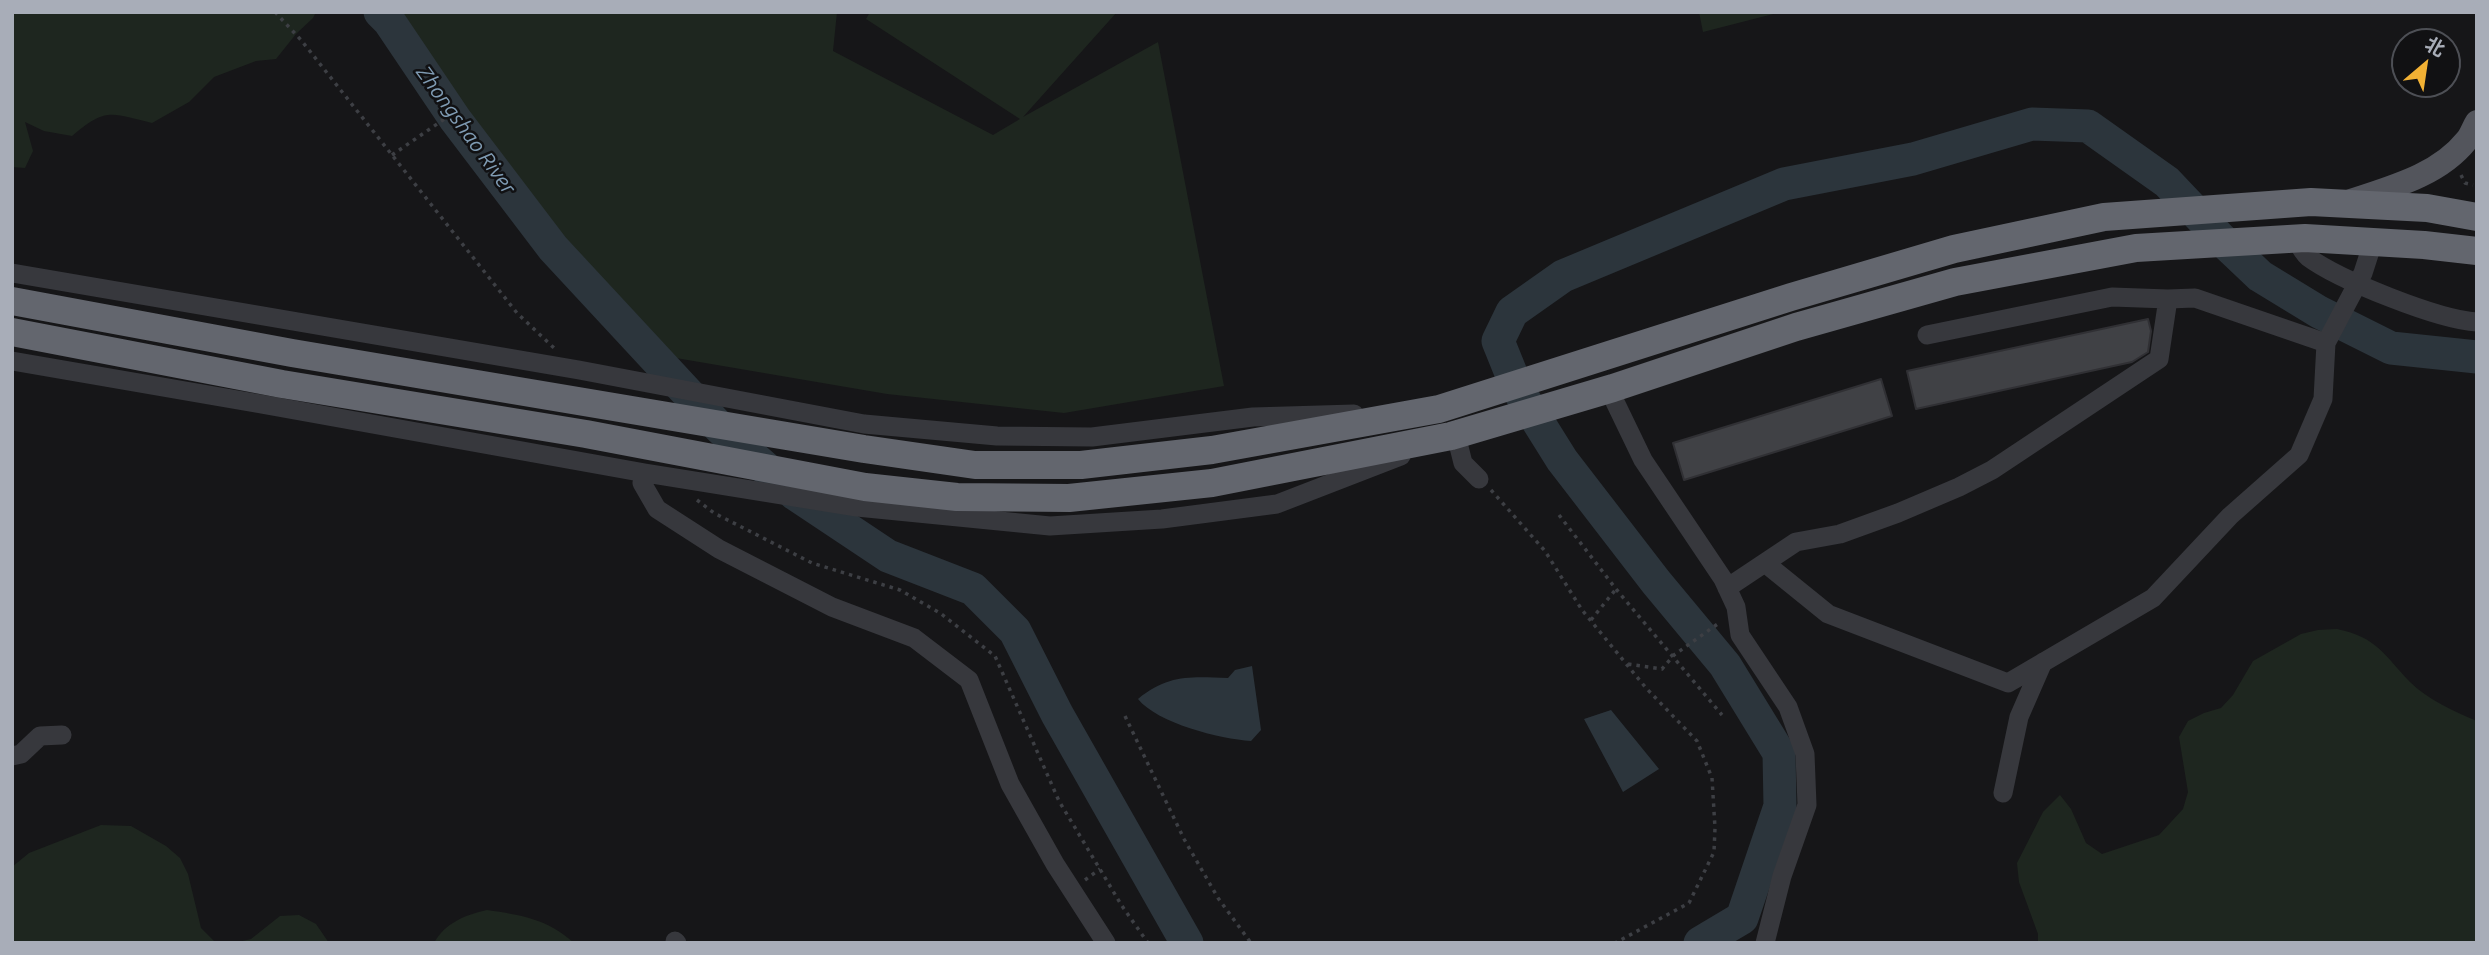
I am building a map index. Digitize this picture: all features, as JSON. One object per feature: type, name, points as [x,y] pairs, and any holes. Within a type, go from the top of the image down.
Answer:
[{"type":"highway","points":[[12,301],[292,353],[864,449],[975,466],[1081,465],[1212,450],[1439,410],[1791,297],[1954,249],[2104,217],[2311,202],[2427,208],[2470,206]]},
{"type":"highway","points":[[12,332],[282,384],[586,434],[861,497],[1069,498],[1212,483],[1453,435],[1613,388],[1797,327],[1955,282],[2136,247],[2301,239],[2477,251]]},
{"type":"main road","points":[[2343,204],[2407,181],[2436,167],[2466,141],[2477,121]]},
{"type":"street","points":[[2301,239],[2306,256],[2358,284],[2436,313],[2477,322]]},
{"type":"street","points":[[1765,563],[1828,614],[2008,683],[2153,598],[2230,516],[2299,455],[2323,399],[2326,343],[2358,284],[2373,242]]},
{"type":"street","points":[[12,273],[579,370],[864,424],[997,436],[1092,437],[1253,417],[1439,410]]},
{"type":"street","points":[[1927,335],[2112,297],[2194,298],[2326,343]]},
{"type":"street","points":[[1727,588],[1796,542],[1840,534],[1863,526],[1959,487],[1992,470],[2160,359],[2168,299]]},
{"type":"street","points":[[12,361],[645,474],[861,497]]},
{"type":"street","points":[[1613,388],[1615,402],[1643,460],[1727,588],[1736,607],[1740,635],[1788,707],[1805,754],[1807,805],[1782,876],[1765,943]]},
{"type":"street","points":[[1453,435],[1463,463],[1479,478]]},
{"type":"street","points":[[645,474],[642,483],[657,509],[719,549],[832,607],[914,638],[969,680],[1010,784],[1055,864],[1106,943]]},
{"type":"street","points":[[2003,793],[2019,717],[2043,663]]},
{"type":"street","points":[[12,756],[21,754],[40,736],[62,735]]},
{"type":"path","points":[[275,12],[394,154],[517,313],[579,370]]},
{"type":"path","points":[[394,154],[456,111]]},
{"type":"path","points":[[2460,174],[2470,206]]},
{"type":"path","points":[[2465,183],[2473,185]]},
{"type":"path","points":[[1479,478],[1504,502],[1545,551],[1591,621],[1626,664],[1697,741],[1712,778],[1714,852],[1689,903],[1615,943]]},
{"type":"path","points":[[1559,515],[1616,589],[1722,715]]},
{"type":"path","points":[[1591,621],[1616,589]]},
{"type":"path","points":[[1626,664],[1662,669],[1674,655],[1714,626]]},
{"type":"path","points":[[1125,716],[1184,839],[1218,898],[1251,943]]},
{"type":"shaded area","points":[[12,12],[316,12],[276,59],[256,61],[214,77],[189,102],[152,123],[109,115],[93,120],[72,136],[44,131],[25,122],[33,151],[25,168],[12,167]]},
{"type":"shaded area","points":[[380,12],[837,12],[833,51],[993,135],[1020,119],[866,19],[870,12],[1117,12],[1023,117],[1158,42],[1224,386],[1064,413],[887,394],[676,358],[553,248],[455,119],[389,21]]},
{"type":"shaded area","points":[[1699,12],[1781,12],[1703,32]]},
{"type":"shaded area","points":[[2337,629],[2371,642],[2425,694],[2477,721],[2477,943],[2038,943],[2038,934],[2019,882],[2017,863],[2043,812],[2060,795],[2071,809],[2086,843],[2102,854],[2159,835],[2183,809],[2188,792],[2179,737],[2188,721],[2221,708],[2233,695],[2253,661],[2301,634]]},
{"type":"shaded area","points":[[1252,666],[1261,730],[1251,741],[1190,728],[1159,715],[1138,699],[1170,681],[1228,678],[1235,670]]},
{"type":"shaded area","points":[[1611,710],[1659,769],[1623,792],[1584,719]]},
{"type":"shaded area","points":[[101,825],[131,826],[166,846],[180,858],[188,874],[201,928],[214,941],[229,943],[12,943],[12,867],[29,853]]},
{"type":"shaded area","points":[[487,910],[523,916],[544,923],[574,943],[434,943],[444,930],[456,921]]},
{"type":"shaded area","points":[[299,915],[316,924],[329,943],[234,943],[251,939],[280,916]]},
{"type":"building","points":[[2148,319],[2151,331],[2148,352],[2132,362],[1916,409],[1907,371]]},
{"type":"building","points":[[1881,379],[1892,416],[1684,480],[1673,443]]},
{"type":"waterway","name":"Zhongshao River","points":[[380,12],[389,21],[455,119],[553,248],[720,428],[795,494],[888,556],[973,589],[1015,631],[1057,714],[1187,943]]},
{"type":"waterway","points":[[1700,943],[1742,918],[1780,806],[1779,753],[1725,665],[1656,582],[1562,460],[1517,388],[1498,341],[1512,312],[1563,276],[1784,184],[1913,159],[2032,124],[2088,126],[2167,182],[2260,276],[2319,312],[2391,348],[2477,357]]}]
